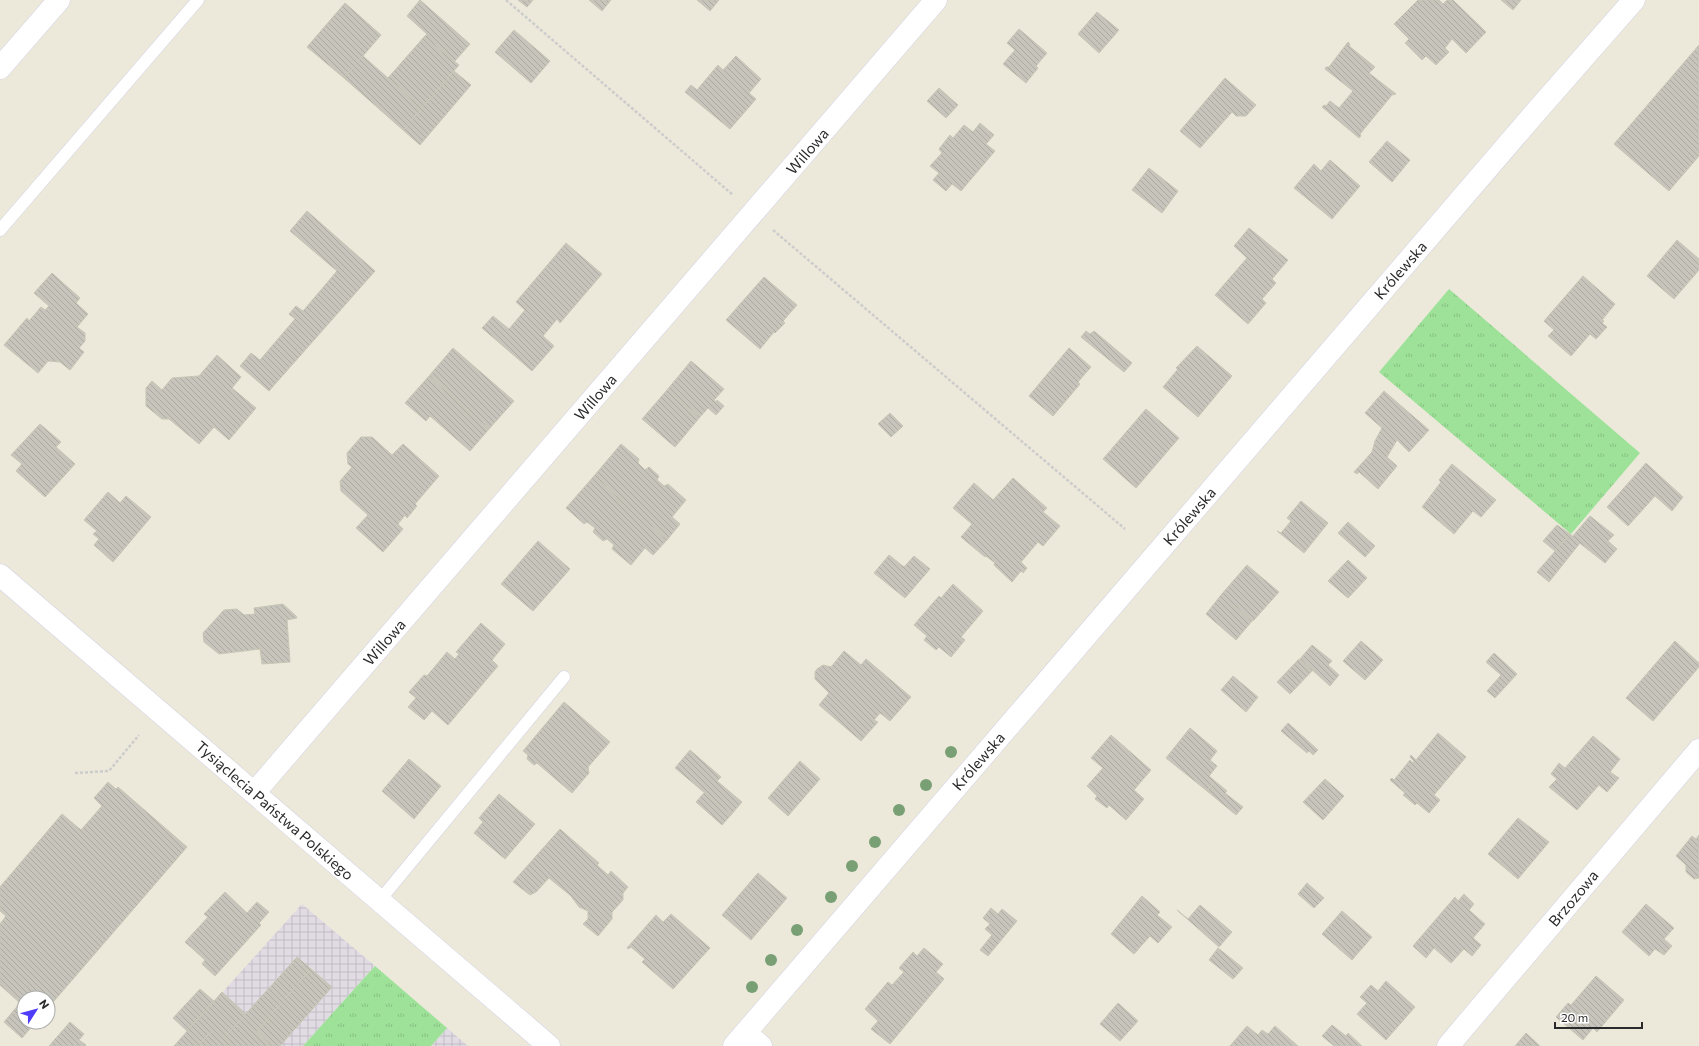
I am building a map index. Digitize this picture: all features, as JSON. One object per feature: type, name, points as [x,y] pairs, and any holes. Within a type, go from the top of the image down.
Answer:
[{"type":"street","points":[[0,68],[59,0]]},
{"type":"street","name":"Willowa","points":[[254,793],[936,0]]},
{"type":"street","name":"Królewska","points":[[747,1042],[760,1015],[1524,125],[1634,0]]},
{"type":"street","name":"Tysiąclecia Państwa Polskiego","points":[[0,575],[549,1046]]},
{"type":"street","name":"Brzozowa","points":[[1448,1046],[1699,750]]},
{"type":"lane","points":[[0,230],[198,0]]},
{"type":"lane","points":[[380,900],[564,677]]},
{"type":"path","points":[[506,0],[1125,529]]},
{"type":"path","points":[[75,773],[109,771],[139,735]]},
{"type":"shaded area","points":[[302,904],[375,966],[303,1046],[174,1046]]},
{"type":"shaded area","points":[[447,1028],[468,1046],[431,1046]]},
{"type":"green space","points":[[1449,289],[1640,453],[1571,534],[1379,372]]},
{"type":"green space","points":[[375,966],[447,1028],[431,1046],[303,1046]]},
{"type":"building","points":[[420,0],[470,44],[454,62],[424,37],[427,34],[407,16]]},
{"type":"building","points":[[518,0],[533,0],[527,7]]},
{"type":"building","points":[[589,0],[611,0],[602,11]]},
{"type":"building","points":[[697,0],[719,0],[710,11]]},
{"type":"building","points":[[1418,0],[1439,0],[1443,4],[1447,0],[1453,0],[1486,32],[1466,53],[1452,39],[1445,48],[1449,52],[1436,65],[1426,56],[1422,60],[1405,43],[1409,39],[1394,24]]},
{"type":"building","points":[[1501,0],[1521,0],[1513,10]]},
{"type":"building","points":[[345,3],[381,35],[344,78],[307,47]]},
{"type":"building","points":[[1097,12],[1119,30],[1099,53],[1078,34]]},
{"type":"building","points":[[1019,29],[1047,53],[1036,66],[1038,68],[1026,83],[1003,64],[1015,50],[1007,43]]},
{"type":"building","points":[[514,30],[550,61],[531,83],[495,52]]},
{"type":"building","points":[[424,37],[459,65],[422,108],[388,78]]},
{"type":"building","points":[[1348,42],[1350,44],[1349,46],[1375,67],[1369,73],[1396,94],[1392,95],[1360,134],[1361,136],[1359,138],[1322,107],[1324,105],[1326,106],[1330,101],[1339,108],[1353,91],[1325,69],[1326,67],[1329,67]]},
{"type":"building","points":[[1699,45],[1699,156],[1669,191],[1614,144]]},
{"type":"building","points":[[363,56],[422,108],[403,130],[344,78]]},
{"type":"building","points":[[736,56],[761,79],[749,93],[756,99],[730,129],[685,92],[691,85],[697,90],[718,65],[723,70]]},
{"type":"building","points":[[454,71],[471,85],[420,145],[403,130]]},
{"type":"building","points":[[1225,78],[1256,105],[1246,116],[1236,116],[1232,112],[1200,148],[1180,131]]},
{"type":"building","points":[[939,88],[958,105],[946,118],[927,101]]},
{"type":"building","points":[[980,123],[994,135],[986,144],[995,151],[961,191],[952,184],[946,191],[933,180],[939,173],[930,166],[942,153],[939,149],[950,135],[953,138],[964,125],[973,132]]},
{"type":"building","points":[[1387,141],[1410,160],[1392,182],[1369,162]]},
{"type":"building","points":[[1330,160],[1360,186],[1332,219],[1294,188],[1314,164],[1321,171]]},
{"type":"building","points":[[1149,168],[1178,191],[1162,213],[1132,190]]},
{"type":"building","points":[[307,211],[375,271],[269,391],[240,366],[251,353],[260,360],[295,319],[289,314],[296,306],[303,311],[337,271],[290,231]]},
{"type":"building","points":[[1249,228],[1288,260],[1272,279],[1276,283],[1262,299],[1266,303],[1248,324],[1215,295],[1247,258],[1234,246]]},
{"type":"building","points":[[1677,240],[1699,259],[1699,270],[1674,299],[1647,276]]},
{"type":"building","points":[[566,243],[602,274],[560,323],[557,319],[543,336],[554,346],[532,371],[482,328],[493,316],[509,329],[525,310],[516,302]]},
{"type":"building","points":[[52,273],[80,298],[76,303],[88,314],[77,327],[85,333],[85,341],[79,348],[84,352],[70,370],[60,362],[48,361],[38,373],[4,345],[27,318],[29,321],[41,307],[45,310],[49,306],[34,293]]},
{"type":"building","points":[[1583,276],[1615,304],[1602,320],[1604,321],[1602,323],[1607,327],[1596,339],[1590,334],[1571,356],[1548,336],[1554,330],[1544,321]]},
{"type":"building","points":[[764,277],[797,305],[783,321],[785,323],[775,333],[774,332],[760,349],[726,320]]},
{"type":"building","points":[[1086,331],[1090,334],[1094,331],[1132,363],[1124,372],[1081,337]]},
{"type":"building","points":[[1197,346],[1232,376],[1198,417],[1163,387],[1178,369],[1176,368]]},
{"type":"building","points":[[453,348],[514,401],[489,429],[429,376]]},
{"type":"building","points":[[1069,348],[1091,367],[1078,382],[1080,384],[1053,416],[1029,396]]},
{"type":"building","points":[[217,355],[241,377],[232,388],[256,408],[229,440],[214,427],[199,444],[169,419],[162,419],[146,406],[146,388],[152,381],[162,390],[172,378],[199,376]]},
{"type":"building","points":[[691,361],[724,389],[714,400],[716,402],[717,400],[724,406],[716,415],[708,408],[700,417],[667,390]]},
{"type":"building","points":[[429,376],[489,429],[470,451],[430,416],[426,421],[405,403]]},
{"type":"building","points":[[667,390],[700,417],[675,447],[642,419]]},
{"type":"building","points":[[1384,391],[1429,430],[1409,452],[1397,440],[1387,457],[1397,466],[1378,489],[1359,472],[1357,474],[1354,472],[1372,452],[1375,441],[1382,428],[1365,413]]},
{"type":"building","points":[[1146,409],[1179,438],[1136,488],[1103,459]]},
{"type":"building","points":[[890,413],[903,426],[891,437],[878,424]]},
{"type":"building","points":[[40,424],[61,442],[56,447],[75,464],[45,497],[16,471],[22,464],[11,455]]},
{"type":"building","points":[[361,437],[372,437],[392,455],[403,444],[439,476],[415,504],[417,506],[407,518],[405,515],[398,524],[403,529],[383,552],[356,528],[368,515],[341,491],[340,481],[352,467],[348,464],[347,453]]},
{"type":"building","points":[[621,444],[639,459],[638,463],[645,470],[649,467],[659,476],[657,480],[664,486],[668,484],[686,500],[672,517],[680,524],[667,540],[594,476]]},
{"type":"building","points":[[1646,463],[1683,497],[1672,511],[1655,496],[1628,526],[1607,507]]},
{"type":"building","points":[[1452,464],[1496,500],[1481,517],[1473,511],[1454,534],[1422,507],[1441,482],[1439,480]]},
{"type":"building","points":[[594,476],[667,540],[653,555],[645,548],[631,565],[612,549],[614,545],[607,539],[603,541],[593,532],[595,528],[587,522],[584,524],[566,508]]},
{"type":"building","points":[[1013,478],[1047,508],[1043,512],[1060,526],[1043,546],[1038,542],[1021,562],[1027,568],[1023,573],[1021,571],[1012,582],[994,565],[995,563],[986,556],[985,557],[961,537],[972,524],[953,508],[974,483],[993,500]]},
{"type":"building","points":[[108,492],[120,503],[126,496],[151,517],[113,562],[94,545],[99,539],[93,534],[97,531],[84,520]]},
{"type":"building","points":[[1301,501],[1328,523],[1304,553],[1277,531],[1281,533],[1291,521],[1287,518]]},
{"type":"building","points":[[1590,516],[1614,535],[1608,541],[1617,549],[1605,563],[1572,537]]},
{"type":"building","points":[[1348,522],[1375,546],[1365,557],[1338,533]]},
{"type":"building","points":[[1557,525],[1570,534],[1555,551],[1543,541]]},
{"type":"building","points":[[1570,534],[1580,543],[1549,582],[1537,572]]},
{"type":"building","points":[[538,541],[570,569],[533,611],[501,584]]},
{"type":"building","points":[[889,555],[904,567],[914,556],[930,569],[905,598],[874,573]]},
{"type":"building","points":[[1348,560],[1367,578],[1348,598],[1328,581]]},
{"type":"building","points":[[1247,565],[1279,592],[1253,621],[1221,595]]},
{"type":"building","points":[[953,584],[983,611],[961,637],[965,640],[951,657],[939,647],[936,650],[924,640],[927,636],[914,625],[939,596],[941,598]]},
{"type":"building","points":[[1221,595],[1252,621],[1236,640],[1206,614]]},
{"type":"building","points":[[283,604],[297,618],[287,620],[290,662],[262,664],[260,649],[219,654],[204,642],[203,633],[224,610],[237,609],[244,615],[255,614],[254,608]]},
{"type":"building","points":[[481,623],[505,644],[492,660],[498,666],[448,725],[432,711],[424,720],[408,707],[416,698],[409,692],[424,675],[427,676],[447,652],[455,659],[459,654],[456,652]]},
{"type":"building","points":[[1361,641],[1383,660],[1365,680],[1343,661]]},
{"type":"building","points":[[1675,641],[1699,663],[1699,667],[1653,721],[1626,698]]},
{"type":"building","points":[[1312,645],[1332,661],[1328,665],[1339,675],[1330,686],[1300,659]]},
{"type":"building","points":[[844,651],[861,665],[866,659],[911,697],[890,721],[880,713],[874,720],[878,722],[861,741],[819,705],[829,693],[815,679],[815,672],[823,665],[831,667]]},
{"type":"building","points":[[1494,653],[1517,674],[1495,698],[1487,691],[1501,675],[1486,662]]},
{"type":"building","points":[[1299,659],[1313,670],[1290,694],[1277,682]]},
{"type":"building","points":[[1233,676],[1258,697],[1246,712],[1221,690]]},
{"type":"building","points":[[564,702],[610,742],[588,767],[589,773],[572,793],[537,763],[534,765],[527,759],[528,755],[523,751]]},
{"type":"building","points":[[1288,723],[1318,750],[1313,755],[1309,751],[1307,753],[1281,731]]},
{"type":"building","points":[[1190,728],[1217,751],[1210,760],[1217,766],[1209,776],[1215,781],[1207,791],[1166,758]]},
{"type":"building","points":[[1438,733],[1466,757],[1434,795],[1440,800],[1429,813],[1417,803],[1415,805],[1403,795],[1405,793],[1390,780],[1392,778],[1394,780],[1410,760],[1413,763],[1414,761],[1410,757],[1411,755],[1416,760]]},
{"type":"building","points":[[1111,735],[1151,770],[1134,790],[1144,799],[1126,820],[1109,805],[1107,808],[1095,799],[1097,796],[1087,786],[1103,768],[1091,758]]},
{"type":"building","points":[[1593,736],[1620,759],[1610,772],[1619,778],[1607,792],[1599,785],[1577,810],[1549,787],[1557,779],[1551,774],[1559,763],[1565,768]]},
{"type":"building","points":[[690,750],[721,777],[717,781],[742,802],[731,815],[675,768]]},
{"type":"building","points":[[409,759],[441,786],[414,819],[382,791]]},
{"type":"building","points":[[800,761],[820,779],[788,816],[768,798]]},
{"type":"building","points":[[1325,779],[1344,796],[1323,820],[1303,802]]},
{"type":"building","points":[[1215,781],[1227,791],[1225,793],[1243,807],[1236,815],[1207,791]]},
{"type":"building","points":[[108,782],[116,789],[118,787],[187,847],[56,999],[56,990],[16,990],[16,999],[0,985],[0,924],[6,916],[0,911],[0,887],[62,814],[81,830],[102,806],[94,798]]},
{"type":"building","points":[[704,793],[731,815],[722,825],[696,802]]},
{"type":"building","points":[[499,794],[535,824],[505,859],[474,833],[483,822],[479,818]]},
{"type":"building","points":[[1518,818],[1549,842],[1518,879],[1488,854]]},
{"type":"building","points":[[560,829],[599,863],[597,865],[608,875],[611,871],[628,887],[623,893],[623,900],[612,912],[612,919],[598,936],[583,924],[588,919],[588,911],[579,907],[571,896],[549,878],[536,892],[530,895],[513,882]]},
{"type":"building","points":[[1699,835],[1699,878],[1694,879],[1686,872],[1686,865],[1676,856],[1692,836],[1696,839]]},
{"type":"building","points":[[758,873],[787,898],[751,940],[722,915]]},
{"type":"building","points":[[1307,883],[1324,898],[1314,908],[1298,894]]},
{"type":"building","points":[[225,892],[247,913],[257,902],[269,912],[259,923],[261,925],[215,976],[202,964],[205,960],[185,942],[208,917],[204,914]]},
{"type":"building","points":[[1464,894],[1474,904],[1469,910],[1485,924],[1473,938],[1481,945],[1472,956],[1464,949],[1451,963],[1434,948],[1426,958],[1413,946],[1455,897],[1458,901]]},
{"type":"building","points":[[1142,896],[1160,912],[1157,915],[1172,927],[1158,943],[1150,936],[1134,954],[1111,934]]},
{"type":"building","points":[[1646,904],[1674,928],[1664,939],[1672,946],[1664,955],[1655,949],[1649,956],[1622,932]]},
{"type":"building","points":[[1200,905],[1232,932],[1219,947],[1177,910],[1188,919]]},
{"type":"building","points":[[991,908],[998,914],[1002,909],[1017,921],[988,956],[980,950],[992,935],[985,929],[990,924],[983,918]]},
{"type":"building","points":[[1342,911],[1372,937],[1352,960],[1322,934]]},
{"type":"building","points":[[671,914],[710,948],[673,989],[642,962],[645,959],[631,947],[628,949],[627,948],[656,915],[663,922]]},
{"type":"building","points":[[924,948],[943,964],[936,972],[944,979],[890,1044],[871,1029],[878,1021],[865,1009],[888,982],[892,985],[904,972],[899,968],[913,952],[917,956]]},
{"type":"building","points":[[1218,948],[1243,968],[1233,979],[1209,960]]},
{"type":"building","points":[[297,957],[311,969],[257,1031],[273,1046],[233,1046],[224,1038]]},
{"type":"building","points":[[311,969],[332,987],[280,1046],[273,1046],[257,1031]]},
{"type":"building","points":[[1596,976],[1624,1000],[1597,1032],[1593,1028],[1583,1040],[1556,1017],[1568,1003],[1571,1005]]},
{"type":"building","points":[[1386,981],[1415,1007],[1386,1040],[1357,1014],[1367,1003],[1360,997],[1371,985],[1378,991]]},
{"type":"building","points":[[200,989],[214,1001],[187,1031],[173,1018]]},
{"type":"building","points":[[222,992],[246,1014],[224,1038],[214,1028],[198,1046],[174,1046]]},
{"type":"building","points":[[1118,1003],[1138,1021],[1120,1041],[1100,1024]]},
{"type":"building","points":[[16,1008],[16,1030],[29,1030],[22,1038],[4,1022]]},
{"type":"building","points":[[70,1022],[84,1034],[79,1040],[86,1045],[49,1046]]},
{"type":"building","points":[[1332,1025],[1346,1036],[1348,1033],[1362,1046],[1334,1046],[1322,1036]]},
{"type":"building","points":[[1247,1026],[1258,1035],[1262,1030],[1268,1034],[1275,1026],[1298,1046],[1230,1046]]},
{"type":"building","points":[[214,1028],[224,1038],[233,1046],[198,1046]]},
{"type":"building","points":[[1526,1033],[1540,1046],[1515,1046]]}]
